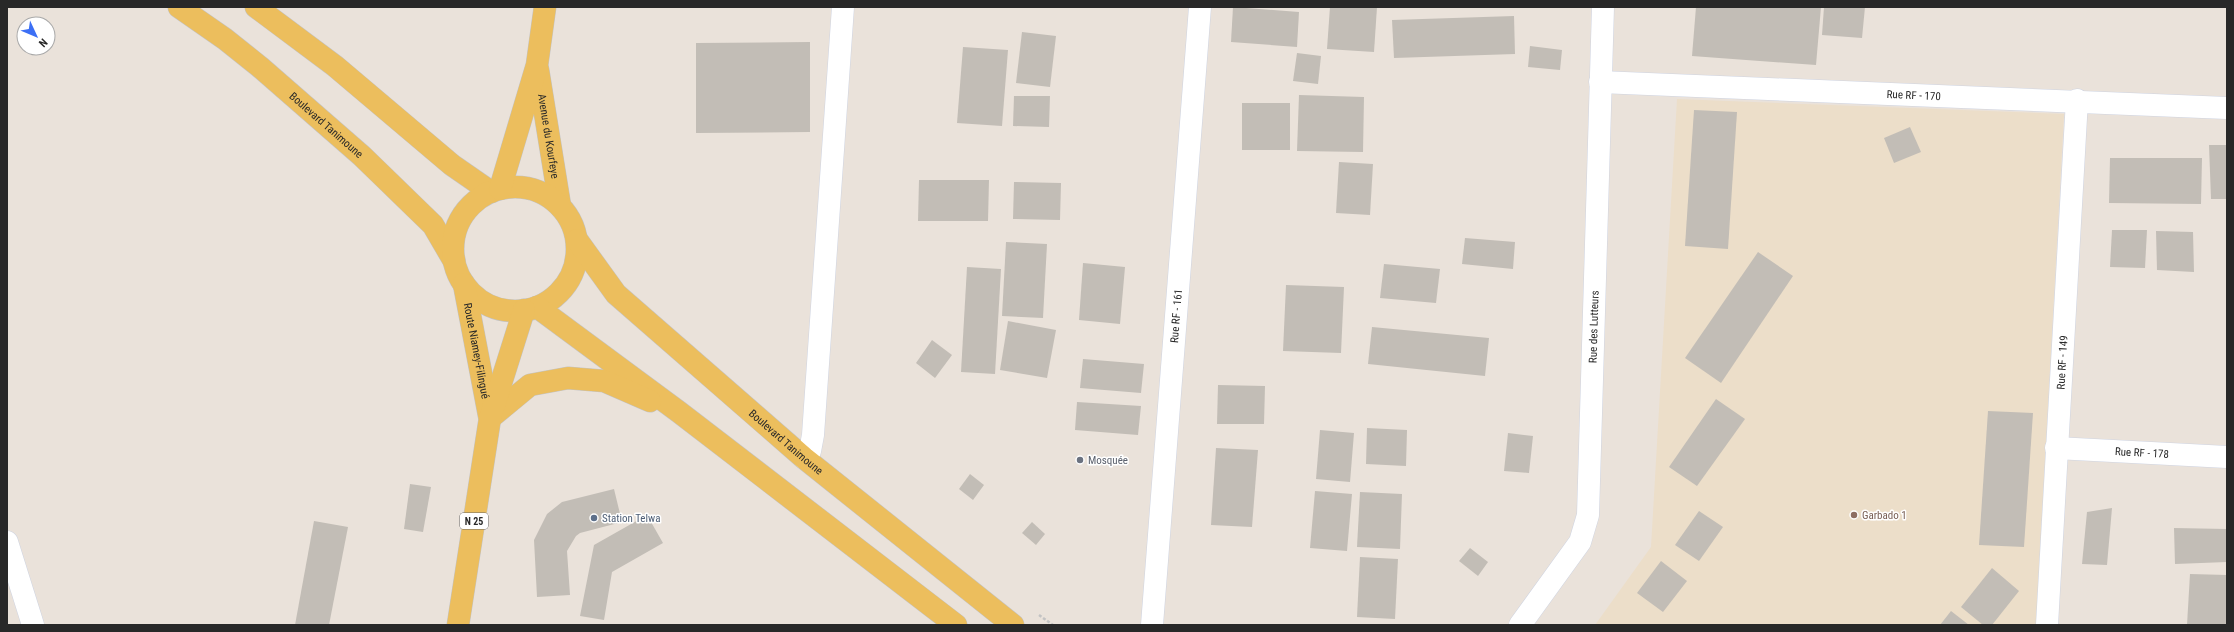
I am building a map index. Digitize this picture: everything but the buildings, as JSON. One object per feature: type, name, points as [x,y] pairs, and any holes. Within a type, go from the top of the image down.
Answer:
[{"type":"main road","name":"Boulevard Tanimoune","points":[[179,7],[260,67],[362,156],[433,225],[455,262]]},
{"type":"main road","points":[[256,7],[335,66],[452,165],[496,190]]},
{"type":"main road","name":"Avenue du Kourfeye","points":[[496,190],[538,65],[545,7]]},
{"type":"main road","name":"Avenue du Kourfeye","points":[[538,65],[560,206]]},
{"type":"main road","points":[[515,187],[536,191],[549,197],[560,206],[572,224],[577,240],[576,262],[570,277],[556,295],[531,308],[511,311],[493,307],[476,298],[464,284],[455,262],[454,236],[461,220],[470,207],[496,190],[515,187]]},
{"type":"main road","name":"Boulevard Tanimoune","points":[[577,240],[616,294],[804,458],[1013,625]]},
{"type":"main road","name":"Route Niamey-Filingué","points":[[464,284],[490,418]]},
{"type":"main road","points":[[531,308],[679,412],[956,625]]},
{"type":"main road","name":"Route Niamey-Filingué","points":[[458,625],[490,418],[531,308]]},
{"type":"main road","points":[[490,418],[530,386],[568,378],[604,381],[679,412]]},
{"type":"street","points":[[804,458],[810,451],[813,435],[843,7]]},
{"type":"street","name":"Rue RF - 161","points":[[1152,625],[1200,7]]},
{"type":"street","name":"Rue des Lutteurs","points":[[1520,625],[1580,542],[1588,515],[1603,7]]},
{"type":"street","name":"Rue RF - 170","points":[[1600,82],[2077,100],[2227,108]]},
{"type":"street","name":"Rue RF - 149","points":[[2047,625],[2077,100]]},
{"type":"street","name":"Rue RF - 178","points":[[2056,448],[2227,457]]},
{"type":"street","points":[[7,542],[33,625]]},
{"type":"shaded area","points":[[1677,99],[2064,114],[2036,625],[1595,625],[1651,547]]},
{"type":"place","name":"Mosquée","points":[[1080,460]]},
{"type":"place","name":"Garbado 1","points":[[1854,515]]},
{"type":"place","name":"Station Telwa","points":[[594,518]]}]
